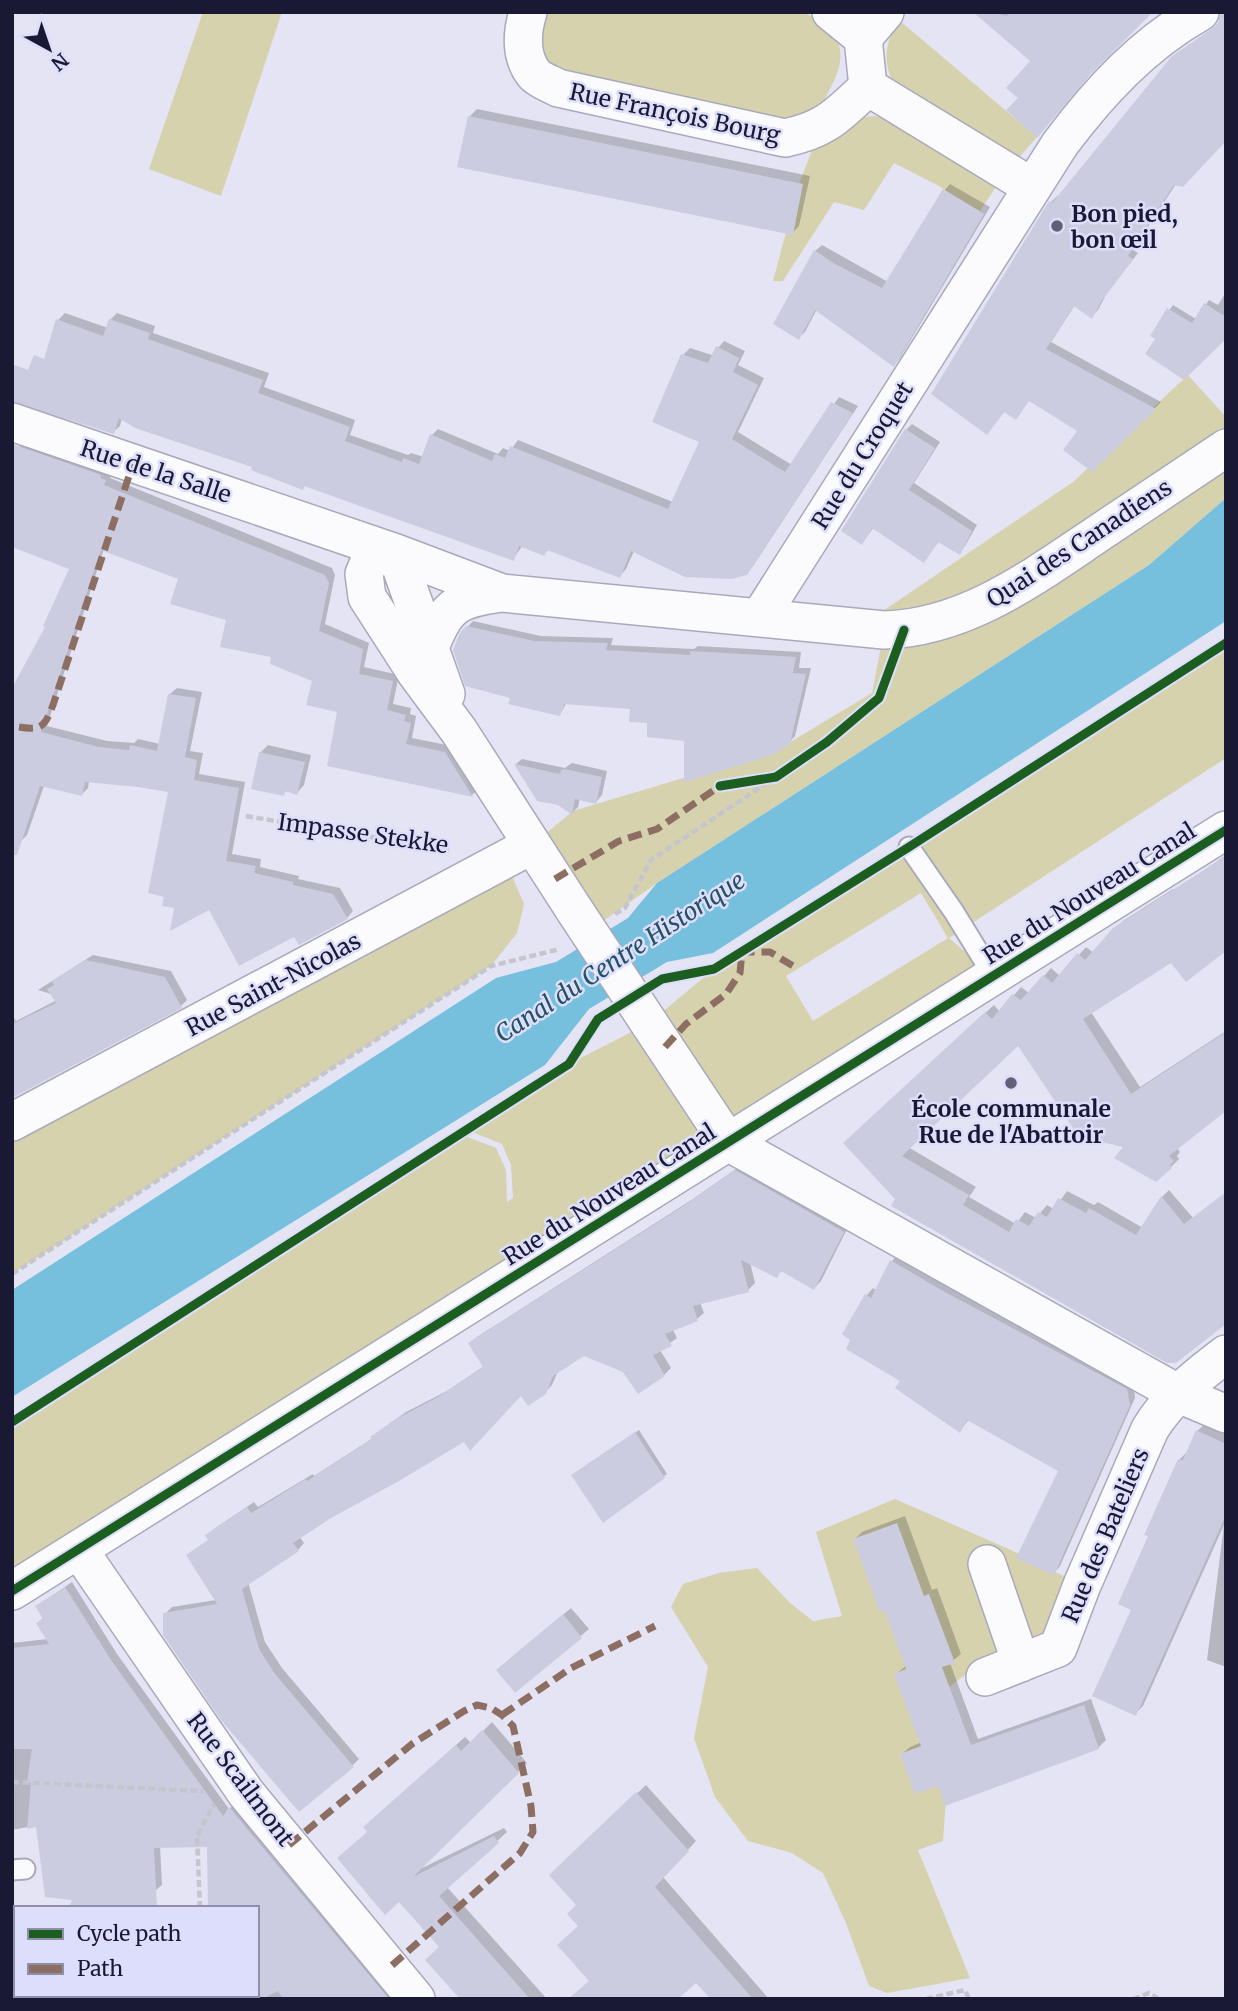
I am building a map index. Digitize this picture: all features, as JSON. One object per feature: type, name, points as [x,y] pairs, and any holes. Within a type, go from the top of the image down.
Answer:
[{"type":"street","name":"Rue François Bourg","points":[[528,12],[523,28],[524,51],[534,75],[558,88],[785,138],[809,134],[829,123],[868,87]]},
{"type":"street","points":[[831,12],[874,25],[868,87],[1032,187]]},
{"type":"street","name":"Rue du Croquet","points":[[760,617],[1032,187],[1091,102],[1134,60],[1181,23],[1200,12]]},
{"type":"street","name":"Rue de la Salle","points":[[12,422],[396,553],[460,731]]},
{"type":"street","name":"Quai des Canadiens","points":[[760,617],[904,630],[978,607],[1003,596],[1033,577],[1226,448]]},
{"type":"street","name":"Rue de la Salle","points":[[300,521],[340,556],[416,673],[460,731],[532,845],[573,927],[649,1023],[728,1142]]},
{"type":"street","points":[[368,597],[364,575],[369,562],[380,554],[396,553],[502,593]]},
{"type":"street","points":[[430,648],[439,622],[452,607],[477,597],[502,593],[760,617]]},
{"type":"street","name":"Rue du Nouveau Canal","points":[[12,1591],[1226,830]]},
{"type":"street","name":"Rue Saint-Nicolas","points":[[12,1122],[532,845]]},
{"type":"street","points":[[728,1142],[1180,1394],[1226,1414]]},
{"type":"street","name":"Rue des Bateliers","points":[[985,1677],[1058,1648],[1082,1585],[1159,1413],[1200,1374],[1226,1354]]},
{"type":"street","name":"Rue Scailmont","points":[[79,1550],[233,1793],[416,1999]]},
{"type":"street","points":[[987,1564],[1021,1663]]},
{"type":"lane","points":[[909,847],[994,977]]},
{"type":"path","points":[[614,915],[625,908],[652,860],[786,770]]},
{"type":"path","points":[[754,781],[776,777]]},
{"type":"path","points":[[12,1274],[491,966],[560,950],[573,927]]},
{"type":"path","points":[[12,1782],[233,1793]]},
{"type":"path","points":[[200,1906],[197,1836],[233,1793]]},
{"type":"path","points":[[926,1999],[965,1990],[969,1999]]},
{"type":"path","points":[[1133,1999],[1149,1993],[1159,1999]]},
{"type":"shaded area","points":[[203,12],[282,12],[221,196],[149,169]]},
{"type":"shaded area","points":[[545,12],[802,12],[815,18],[832,32],[838,41],[840,61],[832,85],[820,106],[788,123],[569,75],[551,64],[540,51]]},
{"type":"shaded area","points":[[899,20],[1037,137],[1014,163],[895,84],[888,68],[887,52],[891,35]]},
{"type":"shaded area","points":[[876,116],[897,124],[997,185],[980,211],[894,163],[864,210],[834,202],[783,281],[773,281],[799,184],[814,145],[862,117]]},
{"type":"shaded area","points":[[1188,375],[1226,417],[1226,498],[1149,565],[657,883],[589,931],[532,845],[573,811],[777,750],[872,693],[884,631],[858,628],[1073,482]]},
{"type":"shaded area","points":[[1226,642],[1226,758],[949,938],[994,977],[12,1592],[12,1423],[462,1135],[496,1148],[506,1170],[507,1202],[513,1198],[511,1165],[502,1144],[467,1130],[569,1064],[649,1023],[714,969]],"holes":[[[921,893],[948,938],[813,1021],[786,976]]]},
{"type":"shaded area","points":[[505,860],[524,904],[517,933],[491,966],[12,1274],[12,1122]]},
{"type":"shaded area","points":[[895,1499],[1011,1550],[1082,1585],[1054,1636],[966,1674],[937,1697],[946,1798],[943,1841],[918,1850],[970,1978],[887,1993],[869,1986],[846,1923],[823,1873],[792,1853],[748,1841],[715,1797],[694,1738],[708,1667],[671,1607],[683,1584],[719,1573],[757,1568],[789,1602],[813,1621],[842,1616],[816,1532]]},
{"type":"water","name":"Canal du Centre Historique","points":[[1226,498],[1226,621],[713,953],[667,962],[589,1009],[545,1065],[12,1397],[12,1290],[496,978],[556,962],[628,918],[657,883],[1149,565]]},
{"type":"building","points":[[973,12],[992,12],[1007,16],[1009,12],[1153,12],[1091,74],[1037,138],[1006,110],[1018,98],[1006,88],[1030,61]]},
{"type":"building","points":[[1221,12],[1226,12],[1226,141],[1183,187],[1174,185],[1128,256],[1133,259],[1101,302],[1092,319],[1074,306],[1046,349],[1156,409],[1092,472],[1063,450],[1077,431],[1029,401],[1016,420],[1004,412],[987,435],[931,394],[1049,201],[1052,203],[1172,56],[1212,29],[1218,23]]},
{"type":"building","points":[[468,116],[803,184],[793,235],[457,167]]},
{"type":"building","points":[[943,189],[984,214],[894,367],[815,310],[799,340],[773,324],[814,250],[882,288]]},
{"type":"building","points":[[1204,303],[1226,317],[1226,339],[1184,380],[1145,354],[1155,339],[1150,336],[1167,308],[1192,323]]},
{"type":"building","points":[[56,319],[103,336],[109,319],[150,333],[148,339],[263,380],[258,393],[350,427],[345,441],[402,462],[403,458],[419,464],[430,434],[492,461],[495,454],[505,458],[510,446],[668,509],[699,442],[652,422],[681,354],[708,363],[716,346],[739,358],[733,372],[758,385],[732,439],[785,472],[831,402],[853,413],[747,575],[731,579],[685,577],[631,551],[620,578],[547,550],[544,556],[519,546],[514,561],[304,486],[303,490],[251,470],[252,467],[135,428],[119,418],[114,434],[12,402],[12,364],[28,370],[34,355],[44,359]]},
{"type":"building","points":[[905,429],[935,448],[909,490],[972,531],[960,555],[938,542],[924,563],[872,528],[862,545],[841,531]]},
{"type":"building","points":[[12,444],[101,475],[100,478],[106,480],[104,485],[325,575],[329,583],[319,631],[363,649],[359,674],[393,681],[387,710],[406,715],[404,721],[411,723],[406,744],[445,752],[473,797],[327,766],[337,712],[306,705],[312,681],[270,664],[271,657],[220,647],[226,620],[170,604],[178,579],[101,550],[41,732],[99,747],[129,750],[130,745],[157,751],[168,694],[196,698],[185,757],[197,760],[194,780],[239,788],[226,861],[256,866],[254,873],[333,894],[348,919],[299,945],[294,937],[239,966],[209,910],[170,931],[174,908],[162,906],[164,897],[148,893],[168,792],[85,782],[82,796],[40,786],[17,855],[12,855],[12,688],[45,627],[43,626],[69,569],[12,547]]},
{"type":"building","points":[[466,626],[534,641],[608,643],[606,650],[796,657],[793,673],[806,674],[790,744],[772,755],[684,782],[684,741],[647,737],[647,723],[629,722],[630,709],[564,704],[560,716],[508,704],[510,698],[465,686],[453,650]]},
{"type":"building","points":[[259,752],[305,762],[297,795],[285,791],[284,796],[251,789]]},
{"type":"building","points":[[514,764],[560,774],[564,769],[602,777],[596,804],[575,799],[572,815],[558,805],[537,801]]},
{"type":"building","points":[[1226,856],[1226,951],[1186,982],[1171,963],[1083,1019],[1131,1094],[1226,1032],[1226,1111],[1169,1156],[1174,1161],[1170,1165],[1172,1168],[1156,1182],[1114,1158],[1123,1147],[1079,1137],[1018,1046],[902,1156],[969,1195],[963,1205],[1009,1232],[1016,1219],[1029,1226],[1038,1212],[1047,1217],[1058,1198],[1086,1213],[1089,1208],[1136,1235],[1161,1196],[1184,1224],[1226,1192],[1226,1324],[1176,1363],[1167,1363],[891,1206],[895,1199],[843,1143],[985,1012],[992,1019],[1012,994],[1021,1000],[1043,975],[1052,983],[1077,953],[1085,960],[1113,928]]},
{"type":"building","points":[[86,960],[165,977],[182,1008],[12,1098],[12,1024],[56,1003],[47,989],[54,985],[52,981]]},
{"type":"building","points":[[735,1170],[844,1232],[814,1290],[781,1271],[777,1278],[741,1260],[749,1292],[693,1306],[698,1321],[665,1334],[672,1346],[653,1355],[665,1376],[638,1394],[623,1372],[584,1356],[553,1376],[546,1394],[528,1406],[521,1396],[470,1451],[464,1442],[331,1518],[293,1543],[299,1551],[242,1589],[259,1649],[275,1674],[354,1767],[299,1812],[221,1720],[163,1635],[163,1613],[217,1604],[186,1555],[208,1540],[205,1535],[247,1507],[251,1513],[306,1479],[307,1481],[372,1439],[370,1437],[398,1418],[438,1397],[483,1367],[468,1343],[685,1205]]},
{"type":"building","points":[[890,1260],[1127,1389],[1130,1405],[1054,1575],[1016,1558],[1058,1471],[967,1420],[960,1433],[895,1388],[900,1381],[846,1349],[850,1340],[842,1334],[865,1294],[871,1298]]},
{"type":"building","points":[[1196,1430],[1226,1444],[1226,1515],[1136,1716],[1092,1696],[1131,1610],[1118,1604],[1148,1536],[1144,1535],[1178,1459],[1183,1460]]},
{"type":"building","points":[[635,1432],[665,1478],[603,1523],[571,1475]]},
{"type":"building","points":[[897,1523],[924,1596],[929,1594],[955,1663],[942,1667],[971,1745],[1084,1705],[1099,1749],[945,1806],[938,1786],[915,1794],[900,1754],[921,1746],[894,1674],[906,1669],[885,1611],[880,1612],[853,1539]]},
{"type":"building","points":[[65,1587],[111,1660],[223,1816],[229,1807],[389,1999],[283,1999],[278,1991],[257,1999],[259,1906],[208,1906],[207,1847],[154,1848],[157,1906],[70,1906],[72,1900],[45,1897],[36,1827],[27,1829],[31,1783],[27,1782],[32,1749],[12,1749],[12,1648],[49,1644],[36,1623],[43,1619],[35,1606]]},
{"type":"building","points":[[563,1614],[582,1638],[515,1693],[496,1670]]},
{"type":"building","points":[[482,1730],[519,1773],[413,1877],[494,1836],[499,1843],[439,1896],[530,1999],[460,1999],[425,1960],[439,1947],[399,1902],[385,1915],[337,1858],[367,1832],[363,1827],[456,1745],[461,1751]]},
{"type":"building","points":[[636,1792],[689,1851],[655,1887],[753,1999],[711,1999],[696,1983],[678,1999],[568,1999],[589,1981],[557,1945],[578,1926],[567,1914],[576,1905],[549,1875]]},
{"type":"marked path","points":[[19,727],[38,727],[45,722],[50,712],[133,464]]},
{"type":"marked path","points":[[555,879],[619,841],[657,829],[720,786]]},
{"type":"marked path","points":[[665,1047],[686,1024],[726,994],[740,973],[742,952],[770,952],[798,969]]},
{"type":"marked path","points":[[502,1715],[571,1668],[655,1626]]},
{"type":"marked path","points":[[289,1845],[412,1744],[464,1711],[477,1705],[491,1708],[513,1726],[531,1806],[533,1832],[520,1853],[390,1967]]},
{"type":"cycle path","points":[[720,786],[776,777],[827,742],[879,698],[904,630]]},
{"type":"cycle path","points":[[12,1422],[569,1064],[598,1019],[662,979],[714,969],[1226,643]]},
{"type":"cycle path","points":[[12,1591],[1226,830]]},
{"type":"place","name":"Bon pied, bon œil","points":[[1057,226]]},
{"type":"place","name":"École communale Rue de l'Abattoir","points":[[1011,1083]]}]
